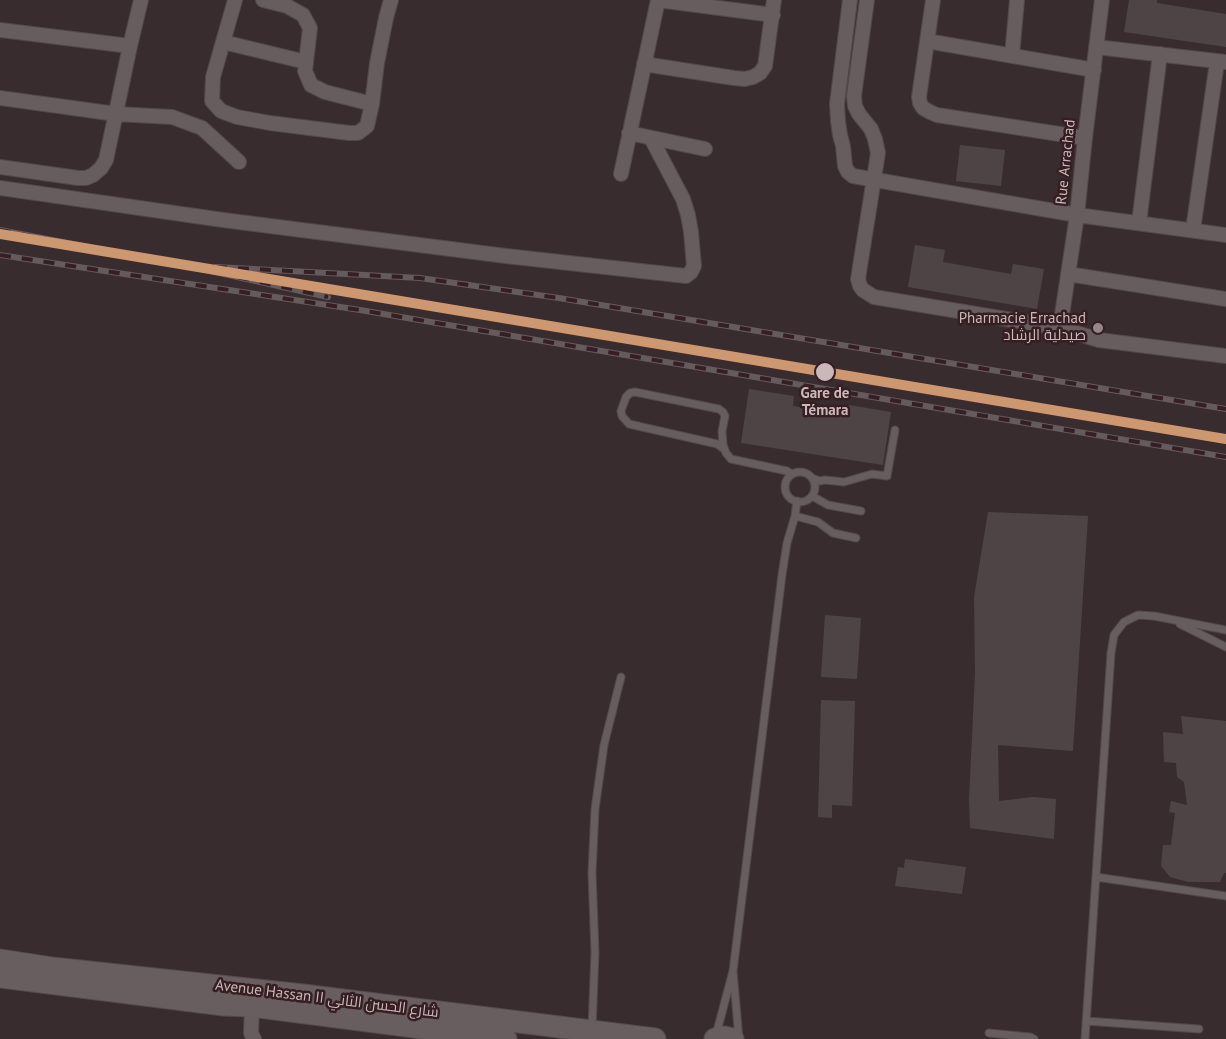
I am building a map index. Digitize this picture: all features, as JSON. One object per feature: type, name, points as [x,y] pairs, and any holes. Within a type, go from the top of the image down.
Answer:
[{"type":"main road","name":"Avenue Hassan II شارع الحسن الثاني","points":[[0,960],[655,1039]]},
{"type":"main road","name":"Avenue Hassan II شارع الحسن الثاني","points":[[0,977],[224,1005],[252,1006],[506,1039]]},
{"type":"main road","points":[[715,1039],[724,1037],[733,1039]]},
{"type":"street","points":[[0,167],[78,178],[93,175],[101,168],[106,160],[141,0]]},
{"type":"street","points":[[235,0],[213,77],[212,101],[221,111],[237,117],[270,123],[331,132],[358,133],[367,126],[377,63],[392,0]]},
{"type":"street","points":[[263,0],[286,6],[303,15],[310,28],[304,71],[311,85],[325,92],[372,104]]},
{"type":"street","points":[[621,174],[658,0],[772,15]]},
{"type":"street","points":[[644,64],[745,79],[760,74],[765,66],[774,0]]},
{"type":"street","points":[[850,0],[837,104],[845,166],[853,176],[1077,215],[1226,234]]},
{"type":"street","points":[[867,0],[854,96],[855,106],[871,129],[878,146],[878,153],[858,279],[863,290],[874,297],[1060,328],[1100,340],[1226,356]]},
{"type":"street","points":[[933,0],[920,103],[930,112],[1085,138]]},
{"type":"street","points":[[1012,56],[1017,0]]},
{"type":"street","name":"Rue Arrachad","points":[[1060,328],[1077,215],[1102,0]]},
{"type":"street","points":[[0,30],[130,46]]},
{"type":"street","points":[[927,41],[1094,70]]},
{"type":"street","points":[[223,42],[306,62]]},
{"type":"street","points":[[1096,47],[1221,62],[1193,230]]},
{"type":"street","points":[[1139,223],[1160,54]]},
{"type":"street","points":[[0,98],[116,114],[172,117],[202,128],[239,162]]},
{"type":"street","points":[[629,133],[705,149]]},
{"type":"street","points":[[0,188],[223,220],[686,276],[694,266],[688,215],[683,199],[651,138]]},
{"type":"street","points":[[1068,274],[1226,299]]},
{"type":"street","points":[[252,1006],[251,1033],[254,1039]]},
{"type":"lane","points":[[724,449],[717,444],[628,424],[621,411],[626,397],[635,392],[719,409],[725,416],[722,440],[729,457],[736,461],[792,474]]},
{"type":"lane","points":[[812,478],[815,484],[814,492],[804,501],[791,499],[786,493],[785,486],[788,479],[792,474],[799,472],[819,481],[844,482],[872,474],[887,476],[895,430]]},
{"type":"lane","points":[[812,496],[828,505],[861,511]]},
{"type":"lane","points":[[715,1039],[733,971],[782,575],[797,501]]},
{"type":"lane","points":[[795,516],[818,522],[833,533],[856,538]]},
{"type":"lane","points":[[1085,1039],[1114,635],[1124,622],[1138,615],[1226,630]]},
{"type":"lane","points":[[1171,620],[1226,647]]},
{"type":"lane","points":[[592,1031],[595,952],[592,873],[595,809],[604,745],[621,677]]},
{"type":"lane","points":[[1096,877],[1226,896]]},
{"type":"lane","points":[[733,971],[739,1039]]},
{"type":"lane","points":[[1086,1021],[1200,1029]]},
{"type":"lane","points":[[988,1033],[1034,1039]]},
{"type":"building","points":[[1129,0],[1157,0],[1157,3],[1226,14],[1226,47],[1124,32]]},
{"type":"building","points":[[960,145],[1005,150],[1001,186],[956,181]]},
{"type":"building","points":[[915,245],[945,250],[943,262],[1011,274],[1013,264],[1044,269],[1037,309],[908,287]]},
{"type":"building","name":"Gare de Témara","points":[[749,389],[794,396],[793,406],[848,414],[849,405],[891,412],[883,465],[741,443]]},
{"type":"building","points":[[988,512],[1088,516],[1073,751],[998,745],[999,801],[1033,797],[1056,799],[1054,839],[970,828],[969,800],[975,674],[974,597]]},
{"type":"building","points":[[825,615],[861,618],[857,679],[821,677]]},
{"type":"building","points":[[821,700],[855,701],[852,806],[832,805],[832,818],[818,817]]},
{"type":"building","points":[[1181,716],[1226,721],[1226,873],[1220,882],[1188,882],[1170,877],[1161,866],[1163,845],[1171,845],[1175,813],[1169,812],[1171,801],[1187,805],[1184,782],[1177,777],[1176,763],[1164,762],[1163,732],[1183,734]]},
{"type":"building","points":[[905,859],[966,867],[962,894],[895,886],[898,867],[904,868]]},
{"type":"railway","points":[[0,230],[167,262]]},
{"type":"railway","points":[[0,255],[360,310],[1226,457]]},
{"type":"railway","points":[[174,263],[328,297]]},
{"type":"railway","points":[[216,267],[420,278],[559,298],[1226,409]]},
{"type":"transit line","points":[[0,234],[1226,439]]},
{"type":"place","name":"Pharmacie Errachad صيدلية الرشاد","points":[[1098,328]]},
{"type":"place","name":"Gare de Témara","points":[[825,372]]}]
